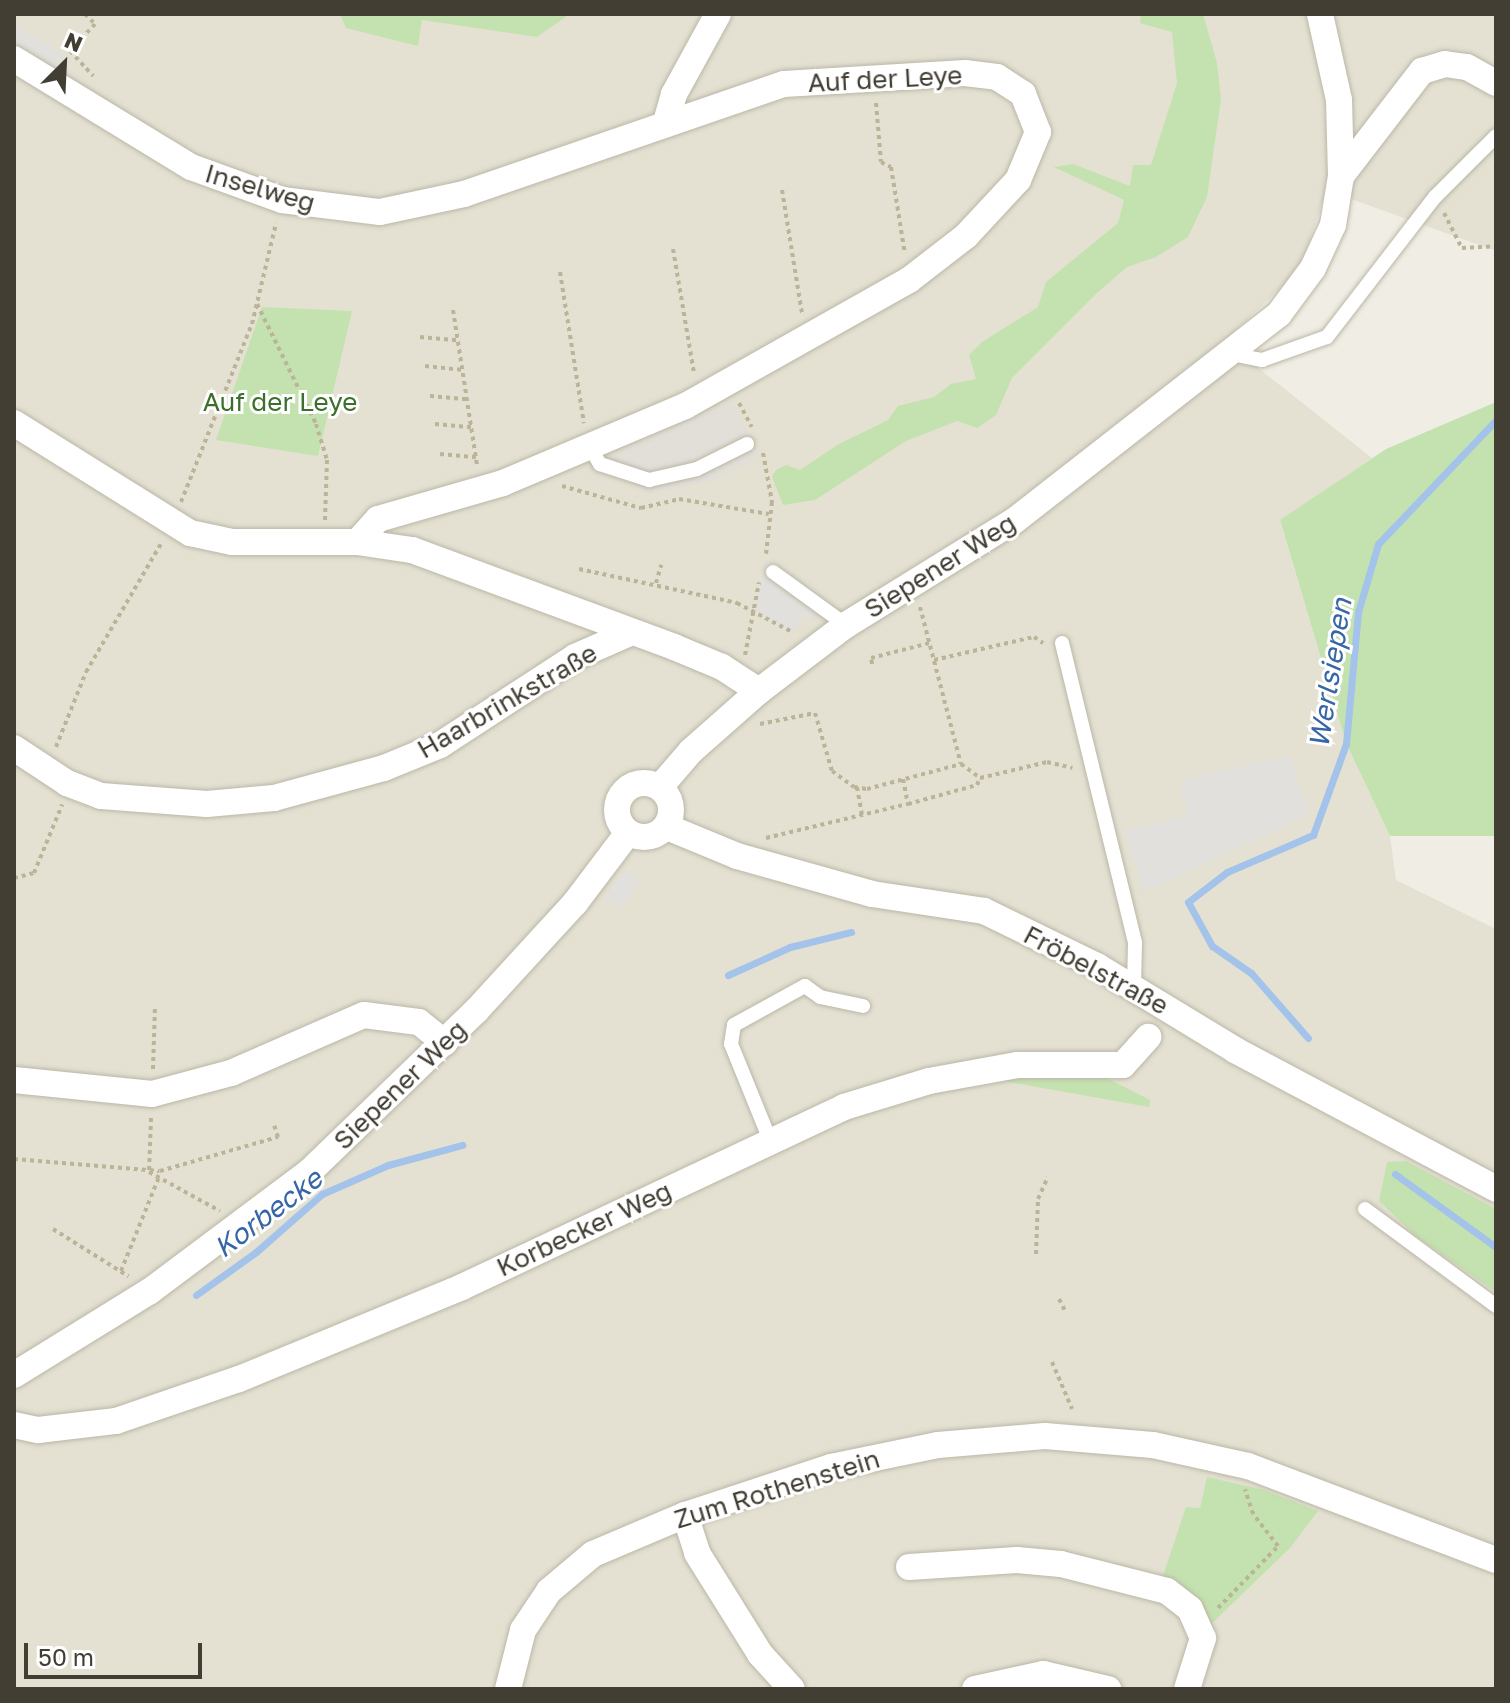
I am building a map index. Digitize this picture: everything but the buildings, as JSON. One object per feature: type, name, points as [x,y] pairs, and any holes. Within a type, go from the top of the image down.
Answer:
[{"type":"street","points":[[666,122],[674,94],[718,14]]},
{"type":"street","name":"Siepener Weg","points":[[660,787],[730,713],[749,684],[816,647],[846,625],[1014,521],[1279,314],[1313,268],[1333,225],[1341,176],[1339,100],[1320,14]]},
{"type":"street","name":"Inselweg","points":[[14,59],[168,157],[282,200],[380,212],[414,208],[711,107]]},
{"type":"street","name":"Siepener Weg","points":[[1341,176],[1422,71],[1445,64],[1467,67],[1496,83]]},
{"type":"street","name":"Auf der Leye","points":[[357,542],[378,519],[481,490],[589,448],[704,397],[807,341],[909,280],[997,204],[1018,180],[1038,132],[1023,94],[997,77],[965,73],[784,84],[711,107]]},
{"type":"street","points":[[14,423],[173,524],[232,542],[357,542],[412,550],[632,632],[749,684]]},
{"type":"street","name":"Haarbrinkstraße","points":[[14,748],[60,778],[101,796],[207,804],[274,798],[329,784],[440,745],[575,657],[632,632]]},
{"type":"street","points":[[637,784],[660,787],[672,806],[667,827],[649,838],[628,833],[616,811],[619,798],[637,784]]},
{"type":"street","name":"Fröbelstraße","points":[[667,827],[737,856],[872,894],[984,911],[1134,987],[1235,1050],[1496,1189]]},
{"type":"street","name":"Siepener Weg","points":[[14,1375],[150,1291],[308,1173],[445,1043],[575,903],[628,833]]},
{"type":"street","points":[[14,1080],[152,1094],[231,1073],[364,1015],[419,1022],[445,1043]]},
{"type":"street","name":"Korbecker Weg","points":[[14,1425],[38,1430],[116,1421],[239,1379],[462,1287],[844,1107],[929,1081],[1017,1065],[1123,1065],[1148,1037]]},
{"type":"street","name":"Zum Rothenstein","points":[[508,1689],[523,1630],[549,1591],[593,1554],[685,1515],[831,1467],[938,1445],[1045,1436],[1153,1445],[1248,1466],[1496,1560]]},
{"type":"street","points":[[685,1515],[705,1565],[760,1654],[792,1689]]},
{"type":"street","points":[[909,1567],[1017,1560],[1104,1571],[1167,1591],[1190,1609],[1203,1638],[1187,1689]]},
{"type":"street","points":[[975,1689],[1043,1674],[1108,1689]]},
{"type":"lane","points":[[1231,354],[1262,360],[1327,337],[1435,197],[1496,136]]},
{"type":"lane","points":[[589,448],[600,464],[649,480],[697,469],[747,444]]},
{"type":"lane","points":[[766,569],[846,625]]},
{"type":"lane","points":[[1062,643],[1135,943],[1134,987]]},
{"type":"lane","points":[[770,1140],[731,1044],[734,1025],[805,986],[820,997],[863,1006]]},
{"type":"lane","points":[[1365,1209],[1496,1306]]},
{"type":"path","points":[[85,14],[95,24],[70,51],[100,83]]},
{"type":"path","points":[[874,77],[881,162],[891,167],[909,280]]},
{"type":"path","points":[[782,190],[807,341]]},
{"type":"path","points":[[1435,197],[1462,248],[1496,246]]},
{"type":"path","points":[[14,878],[34,873],[86,672],[173,524],[257,304],[282,200]]},
{"type":"path","points":[[673,249],[695,383],[704,397]]},
{"type":"path","points":[[560,272],[589,448]]},
{"type":"path","points":[[257,304],[316,424],[327,460],[326,542]]},
{"type":"path","points":[[453,310],[481,490]]},
{"type":"path","points":[[420,337],[457,340]]},
{"type":"path","points":[[425,366],[462,370]]},
{"type":"path","points":[[430,396],[467,399]]},
{"type":"path","points":[[435,424],[471,427]]},
{"type":"path","points":[[440,454],[476,457]]},
{"type":"path","points":[[702,503],[703,487]]},
{"type":"path","points":[[564,489],[641,508],[679,499],[769,514]]},
{"type":"path","points":[[749,684],[755,609],[766,569],[772,502]]},
{"type":"path","points":[[656,583],[661,565]]},
{"type":"path","points":[[579,569],[656,583],[755,609],[816,647]]},
{"type":"path","points":[[921,608],[961,764],[980,778],[1047,762],[1060,767]]},
{"type":"path","points":[[934,660],[1034,637],[1043,643],[1062,643]]},
{"type":"path","points":[[872,664],[871,658],[930,643]]},
{"type":"path","points":[[730,713],[749,726],[815,713],[832,771],[857,787],[961,764]]},
{"type":"path","points":[[761,839],[977,785],[980,778]]},
{"type":"path","points":[[903,779],[908,804]]},
{"type":"path","points":[[857,787],[862,815]]},
{"type":"path","points":[[14,962],[14,1000]]},
{"type":"path","points":[[149,1172],[155,1006]]},
{"type":"path","points":[[149,1172],[278,1137],[274,1125]]},
{"type":"path","points":[[14,1159],[42,1164],[60,1159],[149,1172],[239,1222]]},
{"type":"path","points":[[120,1271],[159,1177]]},
{"type":"path","points":[[1036,1254],[1038,1199],[1048,1177]]},
{"type":"path","points":[[53,1229],[150,1291]]},
{"type":"path","points":[[1059,1299],[1065,1311]]},
{"type":"path","points":[[1052,1362],[1072,1409]]},
{"type":"path","points":[[1197,1624],[1232,1598],[1278,1546],[1253,1514],[1244,1494],[1248,1466]]},
{"type":"shaded area","points":[[14,14],[1496,14],[1496,251],[1326,190],[1300,270],[1224,341],[1372,458],[1280,521],[1346,743],[1390,836],[1396,880],[1496,929],[1496,1689],[14,1689]]},
{"type":"shaded area","points":[[14,24],[64,55],[53,73],[14,48]]},
{"type":"shaded area","points":[[733,400],[760,457],[711,482],[652,492],[584,468]]},
{"type":"shaded area","points":[[765,561],[839,607],[816,620],[804,613],[794,634],[755,609]]},
{"type":"shaded area","points":[[1289,755],[1310,814],[1144,892],[1125,831],[1188,816],[1179,781]]},
{"type":"shaded area","points":[[626,870],[641,882],[619,909],[604,897]]},
{"type":"green space","points":[[340,14],[570,14],[537,37],[422,20],[418,46],[346,28]]},
{"type":"green space","points":[[1141,14],[1203,14],[1217,63],[1221,99],[1207,197],[1188,237],[1156,257],[1127,267],[1097,293],[1012,378],[996,415],[977,428],[957,421],[906,441],[815,500],[783,505],[772,477],[776,470],[786,465],[800,470],[837,445],[888,420],[898,406],[934,397],[951,384],[976,379],[969,355],[982,342],[1038,307],[1046,282],[1118,223],[1124,200],[1054,167],[1073,164],[1130,186],[1133,165],[1151,165],[1177,83],[1172,32],[1140,23]]},
{"type":"green space","name":"Auf der Leye","points":[[262,307],[352,311],[318,456],[216,440]]},
{"type":"green space","points":[[1496,402],[1496,836],[1390,836],[1346,743],[1280,520],[1386,449]]},
{"type":"green space","points":[[1097,1073],[1150,1100],[1149,1107],[987,1078]]},
{"type":"green space","points":[[1406,1161],[1496,1209],[1496,1292],[1417,1237],[1379,1201],[1387,1162]]},
{"type":"green space","points":[[1207,1477],[1264,1490],[1318,1511],[1290,1548],[1205,1630],[1160,1585],[1186,1507],[1200,1508]]},
{"type":"waterway","name":"Werlsiepen","points":[[1308,1038],[1251,973],[1212,946],[1188,902],[1227,872],[1313,835],[1346,744],[1358,612],[1378,544],[1496,420]]},
{"type":"waterway","name":"Korbecke","points":[[728,975],[790,947],[851,932]]},
{"type":"waterway","name":"Korbecke","points":[[196,1295],[256,1252],[322,1194],[388,1165],[462,1145]]},
{"type":"waterway","name":"Korbecke","points":[[1395,1174],[1496,1247]]}]
